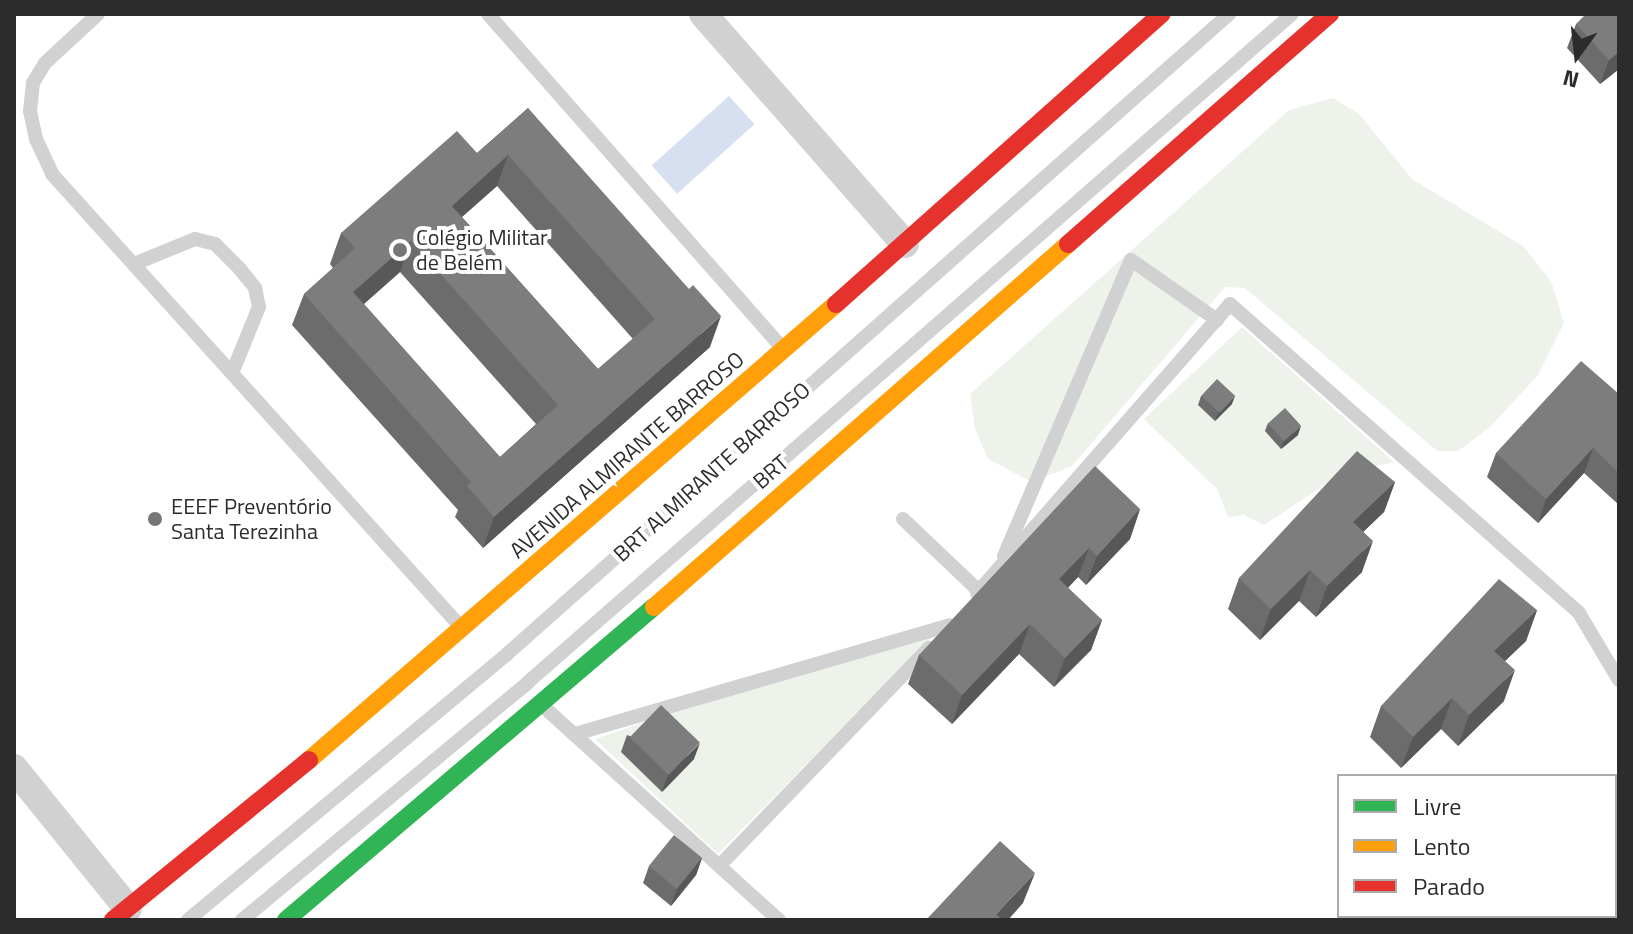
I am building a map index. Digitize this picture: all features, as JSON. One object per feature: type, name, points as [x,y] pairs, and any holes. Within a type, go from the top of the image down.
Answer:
[{"type":"highway","name":"AVENIDA ALMIRANTE BARROSO","points":[[121,914],[462,629],[785,350],[905,244],[1144,23],[1161,14]]},
{"type":"highway","points":[[286,920],[542,705],[1330,14]]},
{"type":"street","points":[[703,14],[905,244]]},
{"type":"street","points":[[14,768],[121,914]]},
{"type":"lane","points":[[98,14],[45,63],[33,83],[30,111],[36,139],[52,174],[462,629]]},
{"type":"lane","points":[[488,14],[785,350]]},
{"type":"lane","name":"BRT ALMIRANTE BARROSO","points":[[188,920],[507,654],[1229,14]]},
{"type":"lane","name":"BRT","points":[[242,920],[563,652],[1292,14]]},
{"type":"lane","points":[[134,264],[195,239],[215,244],[239,268],[255,288],[259,307],[232,373]]},
{"type":"lane","points":[[999,568],[1131,260],[1217,320]]},
{"type":"lane","points":[[721,864],[964,608],[1230,304],[1568,603],[1619,680]]},
{"type":"lane","points":[[903,519],[964,608]]},
{"type":"lane","points":[[575,734],[964,608]]},
{"type":"lane","points":[[542,705],[721,864],[779,920]]},
{"type":"shaded area","points":[[1333,98],[1359,114],[1412,179],[1523,246],[1551,281],[1564,323],[1538,375],[1490,427],[1458,451],[1437,451],[1245,288],[1225,287],[1072,466],[1032,482],[988,459],[975,429],[970,394],[1289,110]]},
{"type":"shaded area","points":[[1242,327],[1394,462],[1341,474],[1264,525],[1244,515],[1228,517],[1217,489],[1144,419]]},
{"type":"shaded area","points":[[934,635],[718,854],[595,739],[653,719]]},
{"type":"water","points":[[729,96],[754,124],[677,194],[652,166]]},
{"type":"building","points":[[1586,14],[1619,14],[1619,52],[1609,60],[1576,24]]},
{"type":"building","points":[[528,108],[689,289],[693,285],[721,316],[494,517],[467,486],[471,482],[304,294],[355,248],[341,233],[457,131],[477,153]],"holes":[[[508,155],[655,319],[598,369],[452,206]],[[411,241],[558,405],[500,457],[353,292]]]},
{"type":"building","points":[[1581,361],[1619,394],[1619,473],[1593,448],[1546,499],[1496,453]]},
{"type":"building","points":[[1217,379],[1235,396],[1220,413],[1201,396]]},
{"type":"building","points":[[1285,408],[1301,426],[1284,441],[1268,423]]},
{"type":"building","points":[[1357,451],[1395,482],[1353,522],[1373,541],[1327,586],[1310,570],[1271,609],[1239,578]]},
{"type":"building","points":[[1095,466],[1140,509],[1097,556],[1089,548],[1059,579],[1102,620],[1065,658],[1030,624],[962,695],[919,655]]},
{"type":"building","points":[[1499,579],[1537,610],[1494,651],[1515,670],[1469,715],[1452,698],[1413,737],[1381,706]]},
{"type":"building","points":[[661,705],[700,743],[669,775],[630,737]]},
{"type":"building","points":[[674,835],[702,858],[677,889],[649,866]]},
{"type":"building","points":[[1000,841],[1035,873],[996,914],[1002,920],[926,920]]},
{"type":"building","points":[[1393,918],[1482,918],[1482,920]]},
{"type":"traffic: fast","points":[[286,920],[654,607]]},
{"type":"traffic: slow","points":[[654,607],[1068,244]]},
{"type":"traffic: slow","points":[[309,760],[836,304]]},
{"type":"traffic: jam","points":[[836,304],[1161,14]]},
{"type":"traffic: jam","points":[[1068,244],[1330,14]]},
{"type":"traffic: jam","points":[[113,920],[309,760]]},
{"type":"place","name":"Colégio Militar de Belém","points":[[400,250]]},
{"type":"place","name":"EEEF Preventório Santa Terezinha","points":[[155,519]]}]
